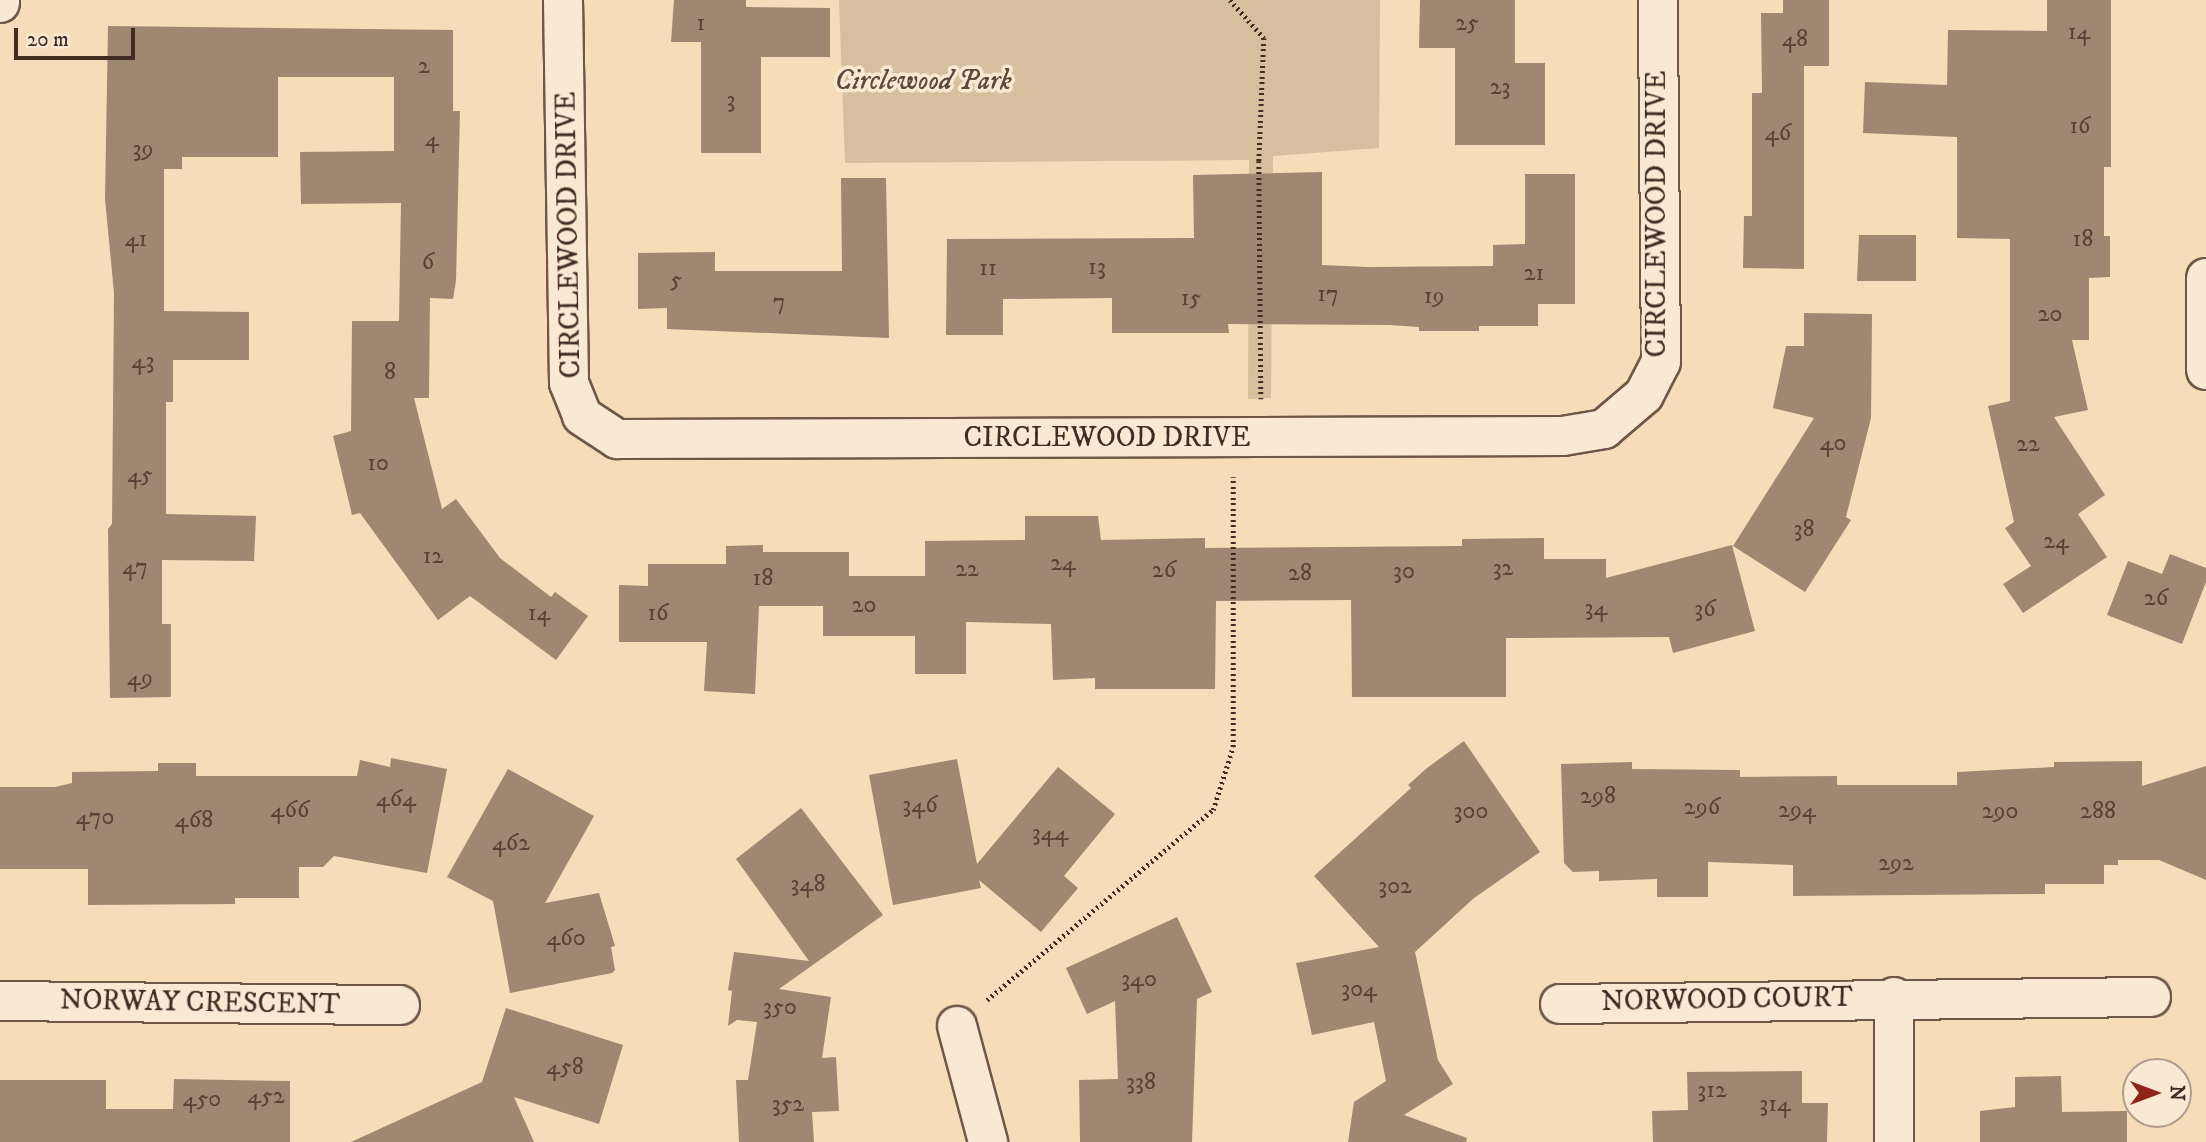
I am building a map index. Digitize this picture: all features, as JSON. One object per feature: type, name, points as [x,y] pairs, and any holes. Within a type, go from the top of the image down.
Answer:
[{"type":"street","name":"CIRCLEWOOD DRIVE","points":[[564,0],[569,383],[582,416],[617,439],[1563,436],[1604,429],[1644,396],[1661,362],[1658,0]]},
{"type":"street","points":[[2206,278],[2206,370]]},
{"type":"street","name":"NORWOOD COURT","points":[[1894,997],[1894,1142]]},
{"type":"street","name":"NORWOOD COURT","points":[[1560,1004],[1894,997],[2151,998]]},
{"type":"street","name":"NORWAY CRESCENT","points":[[0,1001],[400,1005]]},
{"type":"street","points":[[957,1026],[988,1142]]},
{"type":"path","points":[[1230,0],[1264,38],[1259,160],[1261,406]]},
{"type":"path","points":[[957,1026],[1213,810],[1233,747],[1233,465]]},
{"type":"green space","name":"Circlewood Park","points":[[839,0],[1380,0],[1379,148],[1273,156],[1271,398],[1248,399],[1249,160],[845,163]]},
{"type":"building","points":[[674,0],[746,0],[746,7],[830,8],[830,57],[761,57],[761,153],[701,153],[701,42],[671,42]]},
{"type":"building","points":[[1420,0],[1515,0],[1515,63],[1545,63],[1545,145],[1455,145],[1455,48],[1419,48]]},
{"type":"building","points":[[1783,0],[1829,0],[1829,66],[1804,66],[1804,269],[1743,268],[1744,216],[1752,216],[1752,93],[1762,93],[1761,13],[1783,13]]},
{"type":"building","points":[[2047,0],[2111,0],[2111,167],[2104,167],[2104,236],[2110,236],[2110,277],[2089,278],[2089,340],[2072,340],[2088,410],[2054,417],[2105,495],[2078,514],[2107,557],[2023,613],[2003,584],[2031,566],[2005,528],[2014,522],[1988,406],[2010,401],[2010,239],[1957,238],[1957,137],[1863,133],[1865,82],[1947,85],[1948,30],[2047,31]]},
{"type":"building","points":[[108,26],[453,30],[453,111],[460,111],[456,281],[453,299],[430,298],[429,398],[414,398],[442,509],[456,499],[500,558],[551,597],[555,592],[588,616],[556,660],[470,596],[438,620],[360,513],[352,515],[333,436],[351,431],[352,321],[399,321],[401,203],[301,204],[300,152],[394,151],[394,77],[278,77],[278,157],[182,157],[182,169],[164,169],[164,311],[249,312],[249,360],[173,360],[173,402],[166,402],[166,514],[256,516],[254,561],[162,560],[162,624],[171,624],[171,697],[110,698],[108,529],[112,524],[114,293],[105,199]]},
{"type":"building","points":[[1322,172],[1322,265],[1368,267],[1493,266],[1493,245],[1525,244],[1525,174],[1575,174],[1575,304],[1538,304],[1538,326],[1479,326],[1479,331],[1419,331],[1419,327],[1390,325],[1228,324],[1229,333],[1112,333],[1112,298],[1003,299],[1003,335],[946,335],[947,239],[1194,238],[1193,175]]},
{"type":"building","points":[[841,178],[886,178],[889,338],[667,329],[667,308],[638,309],[638,253],[715,252],[715,271],[842,271]]},
{"type":"building","points":[[1859,235],[1916,235],[1916,281],[1857,281]]},
{"type":"building","points":[[1804,313],[1872,314],[1871,418],[1846,517],[1851,520],[1805,592],[1733,546],[1814,418],[1773,408],[1786,346],[1804,346]]},
{"type":"building","points":[[1025,516],[1098,516],[1101,540],[1205,538],[1205,548],[1462,546],[1462,539],[1544,538],[1544,559],[1606,559],[1606,578],[1732,545],[1755,631],[1673,653],[1669,637],[1506,638],[1506,697],[1352,697],[1351,600],[1216,601],[1215,689],[1095,689],[1095,678],[1053,680],[1051,624],[966,622],[966,674],[915,674],[915,636],[823,636],[823,606],[759,606],[755,694],[704,691],[707,642],[619,642],[619,585],[648,586],[648,564],[726,564],[726,546],[763,545],[763,552],[849,552],[849,576],[925,576],[925,541],[1025,540]]},
{"type":"building","points":[[2170,554],[2206,568],[2206,582],[2182,644],[2107,615],[2128,561],[2162,574]]},
{"type":"building","points":[[1464,741],[1540,852],[1474,898],[1415,952],[1438,1060],[1453,1084],[1404,1115],[1467,1138],[1466,1142],[1348,1142],[1354,1102],[1386,1081],[1374,1022],[1312,1035],[1296,963],[1379,947],[1314,876],[1411,788],[1408,785]]},
{"type":"building","points":[[391,758],[447,769],[427,873],[334,856],[323,867],[299,867],[299,898],[235,898],[235,904],[88,905],[88,869],[0,869],[0,787],[55,787],[72,783],[72,772],[158,771],[158,763],[196,763],[196,776],[357,776],[360,760],[390,767]]},
{"type":"building","points":[[957,759],[977,864],[1058,767],[1115,814],[1064,876],[1078,888],[1041,932],[979,880],[981,888],[893,905],[869,775]]},
{"type":"building","points":[[2142,761],[2142,786],[2206,766],[2206,880],[2159,860],[2118,860],[2118,865],[2104,865],[2104,884],[2045,884],[2045,894],[1793,896],[1793,865],[1708,862],[1708,897],[1657,897],[1657,879],[1599,881],[1599,871],[1573,872],[1564,863],[1561,764],[1632,762],[1632,769],[1740,770],[1740,777],[1837,776],[1837,785],[1957,785],[1957,772],[2054,767],[2054,762]]},
{"type":"building","points":[[508,769],[594,816],[545,903],[599,893],[615,946],[611,947],[615,970],[612,973],[510,993],[493,901],[447,877]]},
{"type":"building","points":[[801,808],[883,915],[779,989],[831,997],[822,1058],[836,1057],[839,1111],[812,1112],[814,1142],[739,1142],[736,1080],[748,1080],[757,1022],[737,1020],[728,1026],[732,991],[728,990],[734,952],[809,961],[736,859]]},
{"type":"building","points":[[1177,917],[1212,992],[1197,999],[1192,1142],[1080,1142],[1079,1080],[1118,1079],[1115,1001],[1087,1014],[1066,968]]},
{"type":"building","points":[[506,1008],[623,1045],[599,1124],[514,1097],[534,1142],[351,1142],[482,1082]]},
{"type":"building","points":[[1802,1071],[1802,1103],[1828,1103],[1827,1142],[1653,1142],[1652,1111],[1688,1110],[1687,1072]]},
{"type":"building","points":[[2061,1076],[2062,1112],[2122,1111],[2122,1128],[2127,1128],[2127,1142],[1980,1142],[1980,1111],[2015,1107],[2015,1077]]},
{"type":"building","points":[[174,1079],[290,1081],[290,1142],[0,1142],[0,1080],[106,1080],[106,1109],[173,1109]]}]
